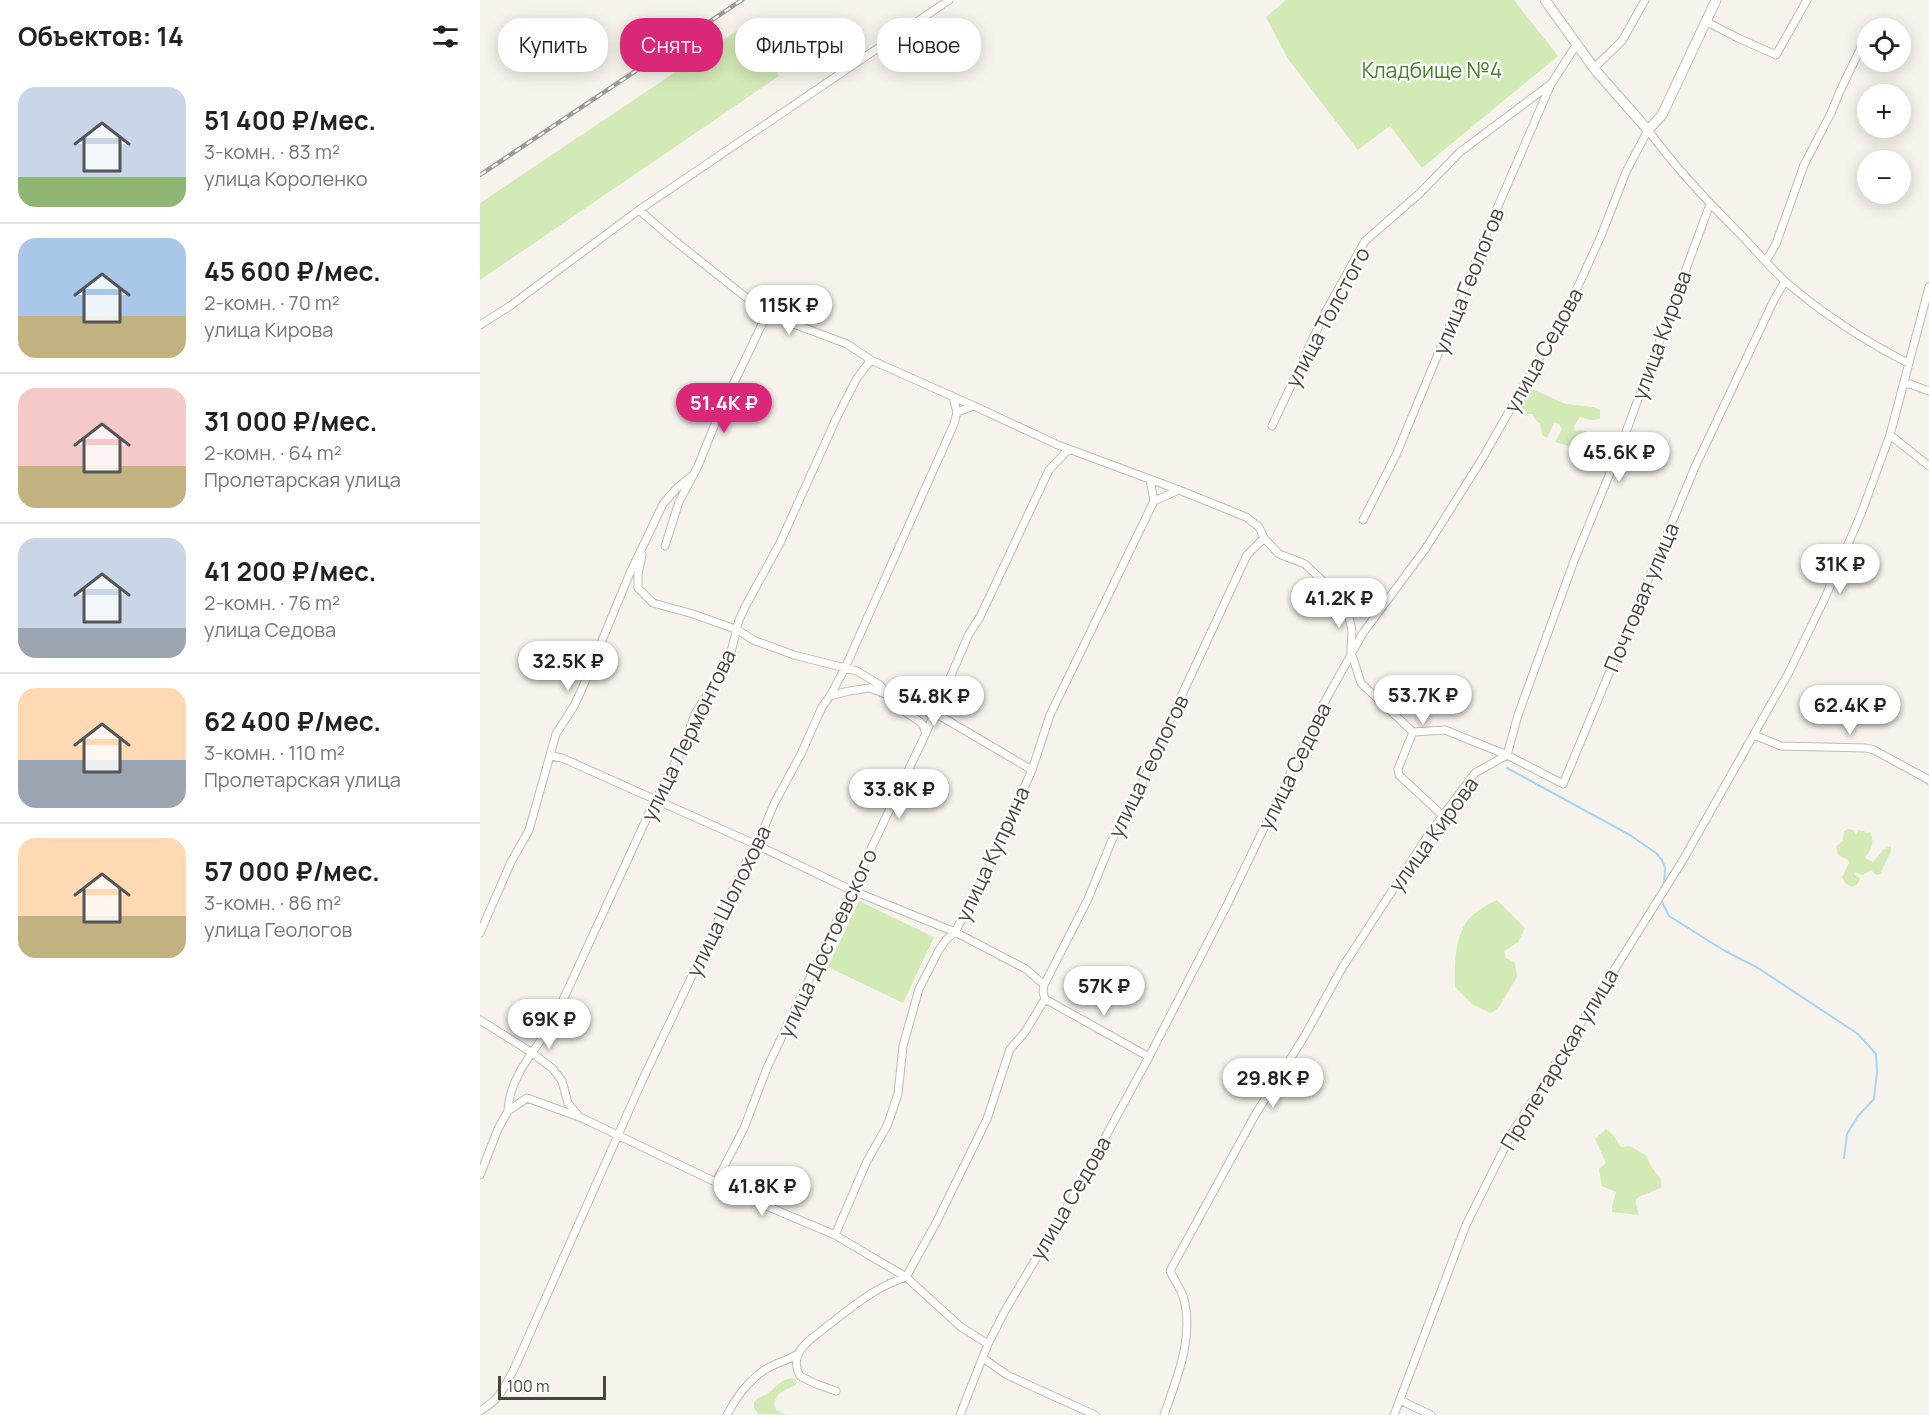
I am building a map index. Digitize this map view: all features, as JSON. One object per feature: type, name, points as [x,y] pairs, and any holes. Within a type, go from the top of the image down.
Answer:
[{"type":"street","points":[[480,325],[510,306],[639,210],[949,0]]},
{"type":"street","points":[[1545,0],[1594,68],[1648,130],[1667,156],[1785,281],[1830,316],[1908,363]]},
{"type":"street","points":[[1594,68],[1622,41],[1645,0]]},
{"type":"street","points":[[1648,130],[1662,115],[1716,0]]},
{"type":"street","points":[[1707,21],[1776,55],[1807,0]]},
{"type":"street","name":"улица Геологов","points":[[1363,520],[1415,412],[1492,220],[1551,84],[1577,44]]},
{"type":"street","points":[[1766,261],[1776,244],[1804,165],[1857,56]]},
{"type":"street","name":"улица Толстого","points":[[1272,426],[1325,313],[1365,241],[1420,193],[1460,152],[1551,84]]},
{"type":"street","name":"улица Седова","points":[[960,1415],[988,1344],[1006,1309],[1072,1198],[1149,1057],[1227,905],[1351,652],[1426,548],[1482,459],[1569,306],[1601,236],[1626,172],[1648,130]]},
{"type":"street","name":"улица Кирова","points":[[1164,1415],[1181,1365],[1186,1338],[1186,1311],[1182,1294],[1170,1271],[1255,1115],[1304,1037],[1342,968],[1442,814],[1475,773],[1507,755],[1518,714],[1574,561],[1619,451],[1710,204]]},
{"type":"street","points":[[639,210],[767,314],[847,344],[871,360],[1069,449],[1246,517],[1259,527],[1264,538],[1279,554],[1305,564],[1346,603],[1352,631],[1351,652],[1361,683],[1413,732],[1445,730],[1507,755]]},
{"type":"street","name":"Почтовая улица","points":[[1507,755],[1563,784],[1695,466],[1785,281]]},
{"type":"street","name":"Пролетарская улица","points":[[1394,1415],[1466,1225],[1511,1135],[1656,904],[1788,674],[1824,600],[1862,514],[1890,435],[1929,286]]},
{"type":"street","points":[[665,546],[679,502],[767,314]]},
{"type":"street","name":"улица Лермонтова","points":[[480,1174],[507,1111],[512,1089],[531,1052],[551,1026],[650,811],[684,745],[695,714],[729,660],[739,620],[745,607],[780,543],[836,419],[857,378],[871,360]]},
{"type":"street","points":[[1904,384],[1929,391]]},
{"type":"street","points":[[953,398],[957,412],[974,406]]},
{"type":"street","name":"улица Шолохова","points":[[480,1411],[494,1402],[502,1391],[642,1081],[746,862],[757,845],[774,804],[801,754],[822,707],[845,668],[954,424],[957,412]]},
{"type":"street","points":[[1890,435],[1929,466]]},
{"type":"street","name":"улица Достоевского","points":[[717,1182],[744,1128],[767,1068],[926,733],[969,634],[980,617],[1049,470],[1069,449]]},
{"type":"street","points":[[693,475],[663,504],[640,560],[638,588],[653,603],[738,630],[753,640],[783,651],[863,674],[880,686],[896,706],[907,715],[919,720],[926,733]]},
{"type":"street","points":[[1150,479],[1154,501],[1179,490]]},
{"type":"street","name":"улица Куприна","points":[[835,1235],[867,1161],[891,1115],[898,1094],[903,1046],[919,989],[939,950],[946,939],[955,932],[982,882],[1032,770],[1050,716],[1154,501]]},
{"type":"street","points":[[480,933],[511,862],[529,830],[556,734],[574,706],[630,573],[649,536]]},
{"type":"street","name":"улица Геологов","points":[[1044,985],[1088,899],[1112,840],[1143,782],[1237,575],[1247,555],[1264,538]]},
{"type":"street","points":[[1352,631],[1357,636],[1363,633]]},
{"type":"street","points":[[830,696],[849,690],[870,688],[935,713],[1032,770]]},
{"type":"street","points":[[1413,732],[1398,769],[1398,775],[1442,814]]},
{"type":"street","points":[[1754,735],[1781,746],[1874,750],[1929,780]]},
{"type":"street","points":[[551,756],[562,758],[657,800],[851,890],[955,932],[1026,969],[1044,985],[1045,999],[1149,1057]]},
{"type":"street","points":[[727,1415],[730,1407],[753,1379],[775,1364],[785,1362],[798,1354],[808,1342],[851,1307],[890,1282],[906,1277],[936,1223],[987,1119],[1010,1049],[1025,1032],[1045,999]]},
{"type":"street","points":[[480,1020],[531,1052],[553,1069],[562,1081],[568,1103],[582,1118]]},
{"type":"street","points":[[507,1111],[527,1098],[582,1118],[835,1235],[906,1277],[961,1327],[988,1344]]},
{"type":"street","points":[[798,1354],[796,1367],[800,1376],[836,1391]]},
{"type":"street","points":[[983,1358],[1007,1375],[1073,1407],[1095,1415]]},
{"type":"street","points":[[1400,1400],[1431,1415]]},
{"type":"green space","name":"Кладбище №4","points":[[1286,0],[1514,0],[1558,56],[1422,168],[1390,126],[1358,150],[1288,59],[1266,17]]},
{"type":"green space","points":[[735,32],[735,72],[777,72],[779,76],[480,280],[480,203],[675,72],[723,72],[723,40]]},
{"type":"green space","points":[[1532,389],[1566,404],[1594,407],[1600,410],[1600,419],[1591,420],[1580,417],[1574,426],[1575,431],[1582,430],[1591,433],[1570,446],[1555,442],[1562,429],[1559,424],[1554,423],[1547,438],[1542,435],[1540,423],[1532,414],[1527,414],[1525,409],[1519,414],[1526,395]]},
{"type":"green space","points":[[1853,830],[1856,835],[1858,830],[1870,832],[1872,846],[1865,858],[1873,862],[1883,850],[1891,847],[1880,874],[1876,875],[1871,870],[1863,875],[1854,872],[1860,878],[1856,885],[1851,887],[1842,877],[1849,863],[1848,860],[1838,855],[1836,846],[1843,841],[1844,831]]},
{"type":"green space","points":[[1497,900],[1525,928],[1518,942],[1504,951],[1506,958],[1515,963],[1517,977],[1497,1010],[1490,1013],[1472,1004],[1455,987],[1455,964],[1461,932],[1467,921],[1479,910]]},
{"type":"green space","points":[[859,901],[934,937],[903,1003],[828,967]]},
{"type":"green space","points":[[1606,1129],[1621,1147],[1630,1146],[1647,1156],[1650,1165],[1660,1178],[1661,1188],[1636,1199],[1639,1215],[1612,1212],[1616,1192],[1602,1186],[1599,1169],[1606,1163],[1595,1139]]},
{"type":"green space","points":[[792,1378],[796,1385],[780,1394],[774,1406],[781,1413],[792,1415],[758,1414],[754,1408],[754,1402],[780,1383]]},
{"type":"waterway","points":[[1507,768],[1630,835],[1656,853],[1665,868],[1664,886]]},
{"type":"waterway","points":[[1662,898],[1669,916],[1725,951],[1758,968],[1858,1034],[1876,1054],[1874,1099],[1858,1116],[1847,1134],[1844,1158]]},
{"type":"railway","points":[[480,175],[742,0]]}]
